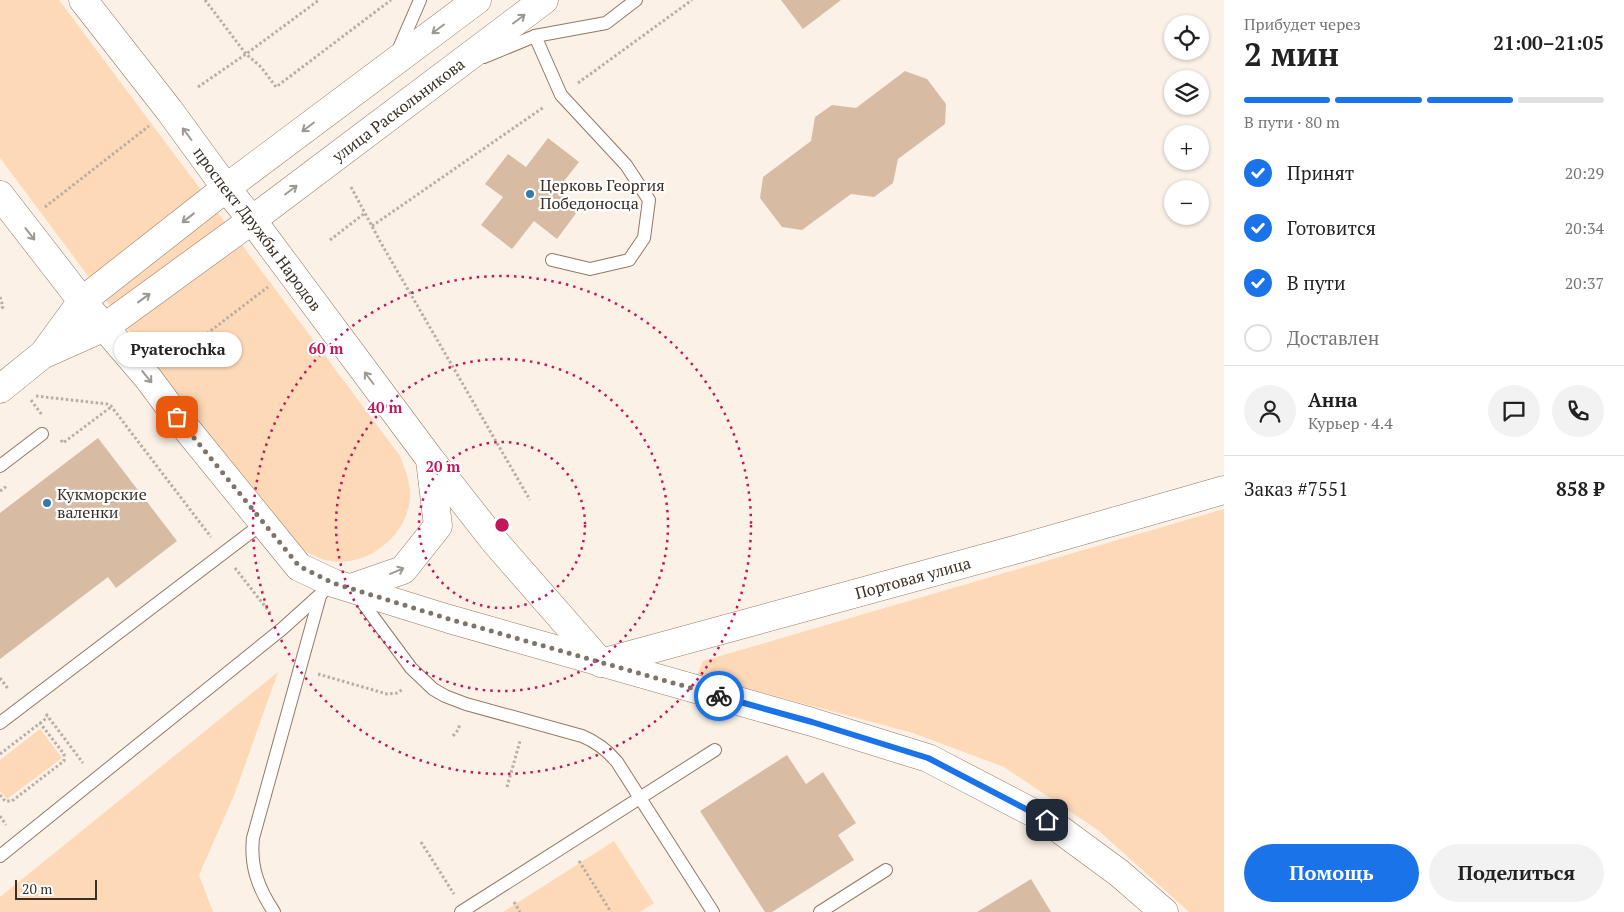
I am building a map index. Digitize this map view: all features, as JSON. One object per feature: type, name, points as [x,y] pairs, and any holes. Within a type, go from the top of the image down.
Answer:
[{"type":"street","name":"проспект Дружбы Народов","points":[[83,0],[252,220],[430,459],[496,543],[601,663]]},
{"type":"street","points":[[0,388],[42,356],[82,301],[226,188],[477,0]]},
{"type":"street","name":"улица Раскольникова","points":[[42,356],[105,327],[252,220],[544,0]]},
{"type":"street","points":[[0,195],[82,301],[148,378],[177,417],[299,566],[335,589],[449,619],[812,722],[928,758],[1047,820],[1119,873],[1164,912]]},
{"type":"street","points":[[335,589],[403,570],[438,526],[430,459]]},
{"type":"street","name":"Портовая улица","points":[[601,663],[1018,549],[1224,490]]},
{"type":"lane","points":[[392,63],[420,0]]},
{"type":"lane","points":[[449,71],[535,36],[606,22],[636,0]]},
{"type":"lane","points":[[535,36],[562,95],[626,165],[649,200],[644,238],[629,260],[590,269],[552,260]]},
{"type":"lane","points":[[0,466],[42,434]]},
{"type":"lane","points":[[0,723],[263,523]]},
{"type":"lane","points":[[0,856],[282,629],[335,589]]},
{"type":"lane","points":[[274,912],[257,880],[252,862],[253,838],[300,668],[335,589]]},
{"type":"lane","points":[[335,589],[433,689],[445,696],[582,736],[593,741],[609,753],[617,762],[713,912]]},
{"type":"lane","points":[[463,911],[715,750]]},
{"type":"lane","points":[[820,912],[886,870]]},
{"type":"path","points":[[206,0],[246,54],[261,67],[276,87],[391,0]]},
{"type":"path","points":[[198,87],[319,0]]},
{"type":"path","points":[[372,226],[562,95],[692,0]]},
{"type":"path","points":[[40,211],[151,124]]},
{"type":"path","points":[[351,187],[380,244],[530,500]]},
{"type":"path","points":[[330,240],[365,213]]},
{"type":"path","points":[[171,361],[270,285]]},
{"type":"path","points":[[0,297],[3,307],[0,309]]},
{"type":"path","points":[[46,419],[28,396],[112,406],[282,629]]},
{"type":"path","points":[[58,435],[63,443],[112,406]]},
{"type":"path","points":[[300,668],[387,694],[401,691],[419,676]]},
{"type":"path","points":[[33,698],[96,779]]},
{"type":"path","points":[[0,754],[48,717]]},
{"type":"path","points":[[507,787],[526,721]]},
{"type":"path","points":[[0,795],[6,801],[12,801],[64,761],[64,754],[40,723]]},
{"type":"path","points":[[421,842],[463,911]]},
{"type":"path","points":[[568,844],[611,912]]},
{"type":"shaded area","points":[[0,0],[59,0],[400,456],[410,487],[407,512],[393,537],[381,547],[369,555],[354,560],[340,562],[325,560],[306,551],[277,529],[0,158]]},
{"type":"shaded area","points":[[1224,509],[1224,912],[1189,912],[1099,831],[1004,767],[913,733],[697,675],[703,661]]},
{"type":"shaded area","points":[[278,672],[235,793],[199,875],[213,912],[0,912],[0,897]]},
{"type":"shaded area","points":[[40,729],[62,758],[7,799],[0,791],[0,760]]},
{"type":"shaded area","points":[[614,841],[654,903],[640,912],[503,912]]},
{"type":"building","points":[[781,0],[841,0],[803,29]]},
{"type":"building","points":[[905,71],[927,79],[946,104],[945,124],[898,159],[893,183],[874,197],[851,194],[802,230],[782,227],[760,198],[763,177],[811,141],[815,117],[832,105],[856,108]]},
{"type":"building","name":"Церковь Георгия Победоносца","points":[[548,138],[579,162],[557,190],[580,208],[557,239],[534,221],[512,249],[481,225],[503,197],[485,184],[508,154],[526,167]]},
{"type":"building","points":[[98,438],[177,541],[116,588],[108,577],[0,659],[0,513]]},
{"type":"building","points":[[787,755],[806,784],[823,772],[856,823],[838,835],[854,860],[772,912],[765,912],[700,811]]},
{"type":"building","points":[[1031,879],[1051,912],[977,912]]},
{"type":"way so far","points":[[177,417],[299,566],[333,583],[449,619],[719,696]]},
{"type":"place","name":"Церковь Георгия Победоносца","points":[[530,194]]},
{"type":"place","name":"Pyaterochka","points":[[177,417]]},
{"type":"place","name":"Кукморские валенки","points":[[47,503]]},
{"type":"route","points":[[719,696],[812,722],[928,758],[1047,820]]}]
